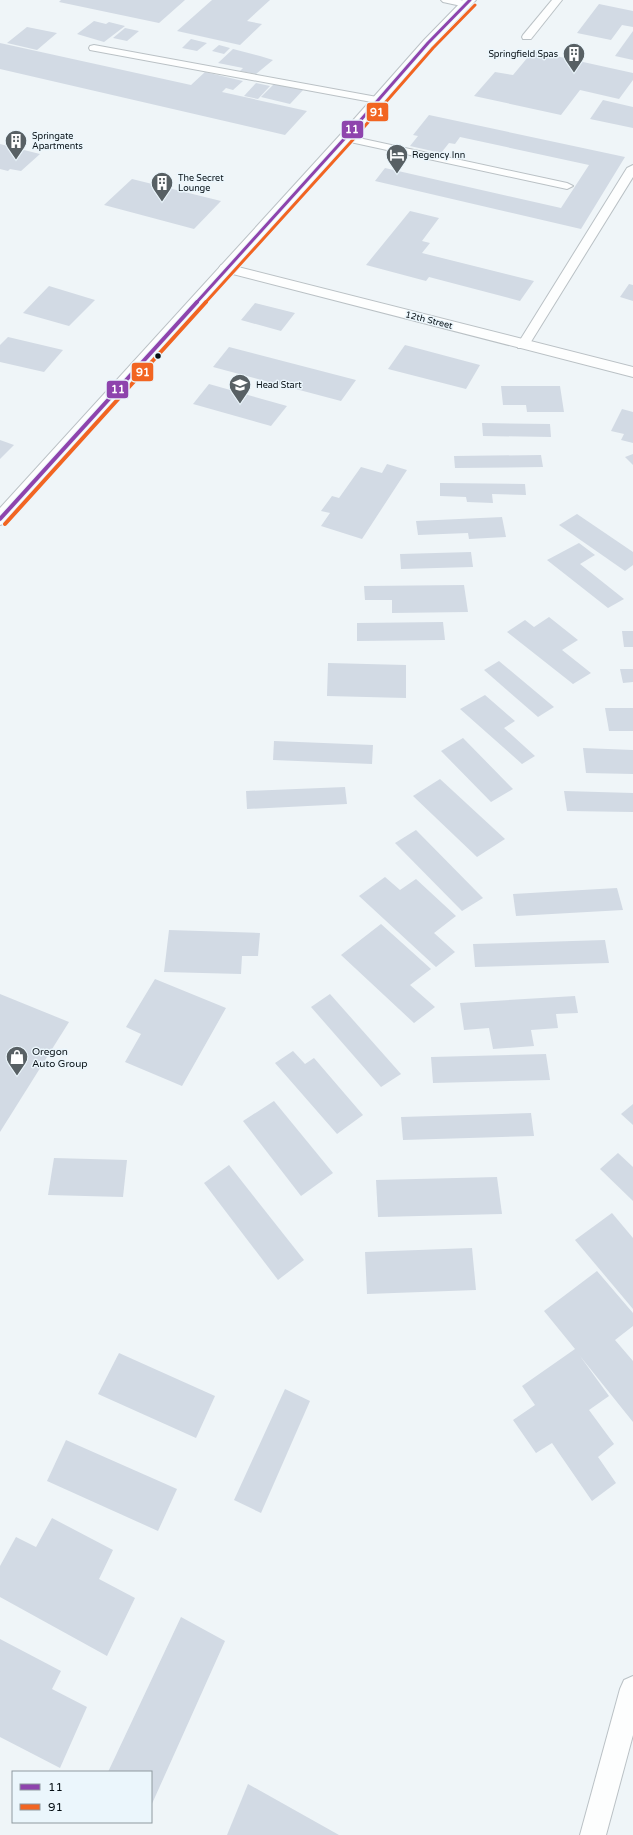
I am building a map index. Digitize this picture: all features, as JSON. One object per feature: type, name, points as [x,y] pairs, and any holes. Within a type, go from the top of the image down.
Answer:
[{"type":"main road","points":[[0,519],[345,138],[377,100],[468,2]]},
{"type":"main road","name":"12th Street","points":[[226,268],[633,372]]},
{"type":"lane","points":[[446,0],[468,2]]},
{"type":"lane","points":[[527,37],[557,0]]},
{"type":"lane","points":[[94,48],[377,100]]},
{"type":"lane","points":[[345,138],[567,186]]},
{"type":"lane","points":[[386,147],[402,138]]},
{"type":"lane","points":[[460,150],[464,164]]},
{"type":"lane","points":[[524,344],[633,168]]},
{"type":"lane","points":[[593,1835],[633,1689]]},
{"type":"building","points":[[61,0],[185,0],[159,23],[59,2]]},
{"type":"building","points":[[212,0],[270,0],[247,21],[262,24],[240,45],[177,31]]},
{"type":"building","points":[[599,4],[633,11],[633,27],[622,25],[611,40],[577,33]]},
{"type":"building","points":[[94,21],[106,24],[109,22],[125,26],[104,42],[77,34]]},
{"type":"building","points":[[27,27],[57,33],[37,50],[7,43]]},
{"type":"building","points":[[125,28],[139,31],[127,41],[113,38]]},
{"type":"building","points":[[633,31],[633,60],[615,56]]},
{"type":"building","points":[[191,39],[207,43],[197,51],[182,48]]},
{"type":"building","points":[[0,43],[191,85],[205,72],[243,81],[233,90],[226,88],[222,92],[307,111],[285,135],[0,69]]},
{"type":"building","points":[[219,45],[230,48],[224,54],[212,51]]},
{"type":"building","points":[[233,49],[273,60],[256,74],[240,71],[243,68],[218,63]]},
{"type":"building","points":[[533,51],[633,73],[633,80],[619,99],[580,90],[561,115],[474,96],[495,72],[513,75]]},
{"type":"building","points":[[256,83],[270,86],[258,99],[244,96]]},
{"type":"building","points":[[275,83],[304,89],[290,104],[261,97]]},
{"type":"building","points":[[603,100],[633,107],[633,128],[590,119]]},
{"type":"building","name":"Regency Inn","points":[[429,115],[625,157],[581,229],[375,181],[385,168],[561,208],[589,165],[460,137],[455,144],[449,143],[441,153],[410,146],[418,136],[413,135]]},
{"type":"building","name":"Springate Apartments","points":[[0,144],[40,154],[21,171],[10,169],[8,171],[0,169]]},
{"type":"building","name":"The Secret Lounge","points":[[132,179],[221,201],[194,229],[104,205]]},
{"type":"building","points":[[410,211],[439,218],[422,241],[430,243],[422,253],[534,281],[520,301],[429,277],[426,281],[366,265]]},
{"type":"building","points":[[629,284],[633,285],[633,301],[620,297]]},
{"type":"building","points":[[49,286],[95,300],[69,326],[23,313]]},
{"type":"building","points":[[255,303],[295,313],[281,331],[241,320]]},
{"type":"building","points":[[8,337],[63,350],[44,372],[0,362],[0,345]]},
{"type":"building","points":[[405,345],[480,365],[466,389],[388,369]]},
{"type":"building","points":[[229,347],[356,380],[341,401],[213,367]]},
{"type":"building","name":"Head Start","points":[[209,384],[287,406],[271,426],[193,404]]},
{"type":"building","points":[[501,386],[560,386],[564,412],[527,412],[526,405],[503,405]]},
{"type":"building","points":[[622,409],[633,412],[633,443],[621,440],[624,434],[611,431]]},
{"type":"building","points":[[482,423],[550,424],[551,437],[483,436]]},
{"type":"building","points":[[0,440],[14,445],[0,459]]},
{"type":"building","points":[[633,454],[633,465],[625,457]]},
{"type":"building","points":[[541,455],[543,467],[455,468],[454,456]]},
{"type":"building","points":[[387,464],[407,470],[362,539],[321,526],[330,513],[321,511],[332,496],[339,498],[361,467],[382,473]]},
{"type":"building","points":[[440,483],[525,484],[526,495],[492,494],[493,503],[467,502],[466,497],[440,496]]},
{"type":"building","points":[[577,514],[633,552],[633,565],[625,571],[559,525]]},
{"type":"building","points":[[502,517],[506,537],[469,539],[468,533],[418,535],[416,521]]},
{"type":"building","points":[[579,543],[595,555],[580,564],[624,599],[608,608],[547,560]]},
{"type":"building","points":[[471,552],[473,567],[401,569],[400,554]]},
{"type":"building","points":[[464,585],[468,612],[392,613],[392,600],[365,600],[364,586]]},
{"type":"building","points":[[549,617],[578,640],[562,650],[591,673],[573,684],[507,632],[525,620],[534,627]]},
{"type":"building","points":[[443,622],[445,640],[357,641],[357,623]]},
{"type":"building","points":[[622,631],[633,631],[633,647],[624,647]]},
{"type":"building","points":[[499,661],[554,707],[538,717],[484,670]]},
{"type":"building","points":[[328,663],[406,665],[406,698],[327,696]]},
{"type":"building","points":[[620,669],[633,669],[633,682],[623,683]]},
{"type":"building","points":[[485,695],[515,721],[504,728],[535,756],[522,764],[460,709]]},
{"type":"building","points":[[605,708],[633,708],[633,731],[609,731]]},
{"type":"building","points":[[463,738],[513,789],[491,802],[441,751]]},
{"type":"building","points":[[274,741],[373,745],[372,764],[273,760]]},
{"type":"building","points":[[583,748],[633,750],[633,774],[586,773]]},
{"type":"building","points":[[440,779],[505,839],[477,857],[413,796]]},
{"type":"building","points":[[345,787],[347,804],[247,809],[246,791]]},
{"type":"building","points":[[564,791],[633,793],[633,812],[567,811]]},
{"type":"building","points":[[416,830],[483,898],[462,911],[395,843]]},
{"type":"building","points":[[385,877],[400,890],[416,879],[456,916],[434,933],[455,952],[436,967],[359,896]]},
{"type":"building","points":[[617,888],[623,910],[516,916],[513,894]]},
{"type":"building","points":[[381,924],[431,969],[410,985],[435,1007],[414,1023],[341,955]]},
{"type":"building","points":[[169,930],[260,933],[258,956],[242,956],[241,974],[164,972]]},
{"type":"building","points":[[605,940],[609,963],[475,967],[473,944]]},
{"type":"building","points":[[155,979],[226,1008],[182,1086],[125,1062],[141,1034],[126,1027]]},
{"type":"building","name":"Oregon Auto Group","points":[[0,994],[69,1022],[0,1132]]},
{"type":"building","points":[[330,994],[401,1074],[381,1087],[311,1007]]},
{"type":"building","points":[[575,996],[578,1013],[556,1014],[558,1028],[531,1030],[534,1046],[493,1049],[489,1028],[464,1030],[460,1003]]},
{"type":"building","points":[[293,1051],[305,1064],[314,1058],[363,1115],[337,1134],[275,1063]]},
{"type":"building","points":[[546,1054],[550,1080],[433,1083],[431,1057]]},
{"type":"building","points":[[274,1101],[333,1173],[301,1196],[243,1121]]},
{"type":"building","points":[[633,1104],[633,1125],[621,1114]]},
{"type":"building","points":[[531,1113],[534,1136],[403,1140],[401,1117]]},
{"type":"building","points":[[618,1153],[633,1167],[633,1201],[600,1169]]},
{"type":"building","points":[[54,1158],[127,1160],[123,1197],[48,1195]]},
{"type":"building","points":[[229,1165],[304,1260],[278,1280],[204,1183]]},
{"type":"building","points":[[497,1177],[502,1214],[378,1217],[376,1180]]},
{"type":"building","points":[[612,1213],[633,1238],[633,1309],[575,1240]]},
{"type":"building","points":[[472,1248],[476,1290],[367,1294],[365,1252]]},
{"type":"building","points":[[597,1271],[633,1313],[633,1326],[615,1340],[633,1361],[633,1422],[580,1356],[609,1396],[589,1410],[614,1444],[598,1457],[616,1483],[592,1501],[552,1443],[536,1453],[513,1420],[535,1405],[522,1386],[575,1349],[544,1311]]},
{"type":"building","points":[[119,1353],[215,1396],[196,1438],[98,1394]]},
{"type":"building","points":[[285,1389],[310,1401],[261,1513],[234,1500]]},
{"type":"building","points":[[66,1440],[177,1489],[158,1531],[47,1481]]},
{"type":"building","points":[[52,1518],[113,1550],[99,1579],[135,1598],[107,1656],[0,1597],[0,1566],[16,1537],[36,1547]]},
{"type":"building","points":[[181,1617],[225,1641],[152,1804],[152,1771],[108,1771]]},
{"type":"building","points":[[0,1639],[61,1671],[52,1689],[87,1707],[60,1768],[0,1737]]},
{"type":"building","points":[[248,1784],[339,1835],[227,1835]]},
{"type":"transit line","name":"11","points":[[0,519],[345,138],[428,43],[470,0]]},
{"type":"transit line","name":"91","points":[[5,524],[350,143],[433,48],[475,5]]},
{"type":"place","name":"Springfield Spas","points":[[574,74]]},
{"type":"place","name":"Springate Apartments","points":[[16,160]]},
{"type":"place","name":"Regency Inn","points":[[397,174]]},
{"type":"place","name":"The Secret Lounge","points":[[162,202]]},
{"type":"place","name":"Head Start","points":[[240,404]]},
{"type":"place","name":"Oregon Auto Group","points":[[17,1076]]}]
